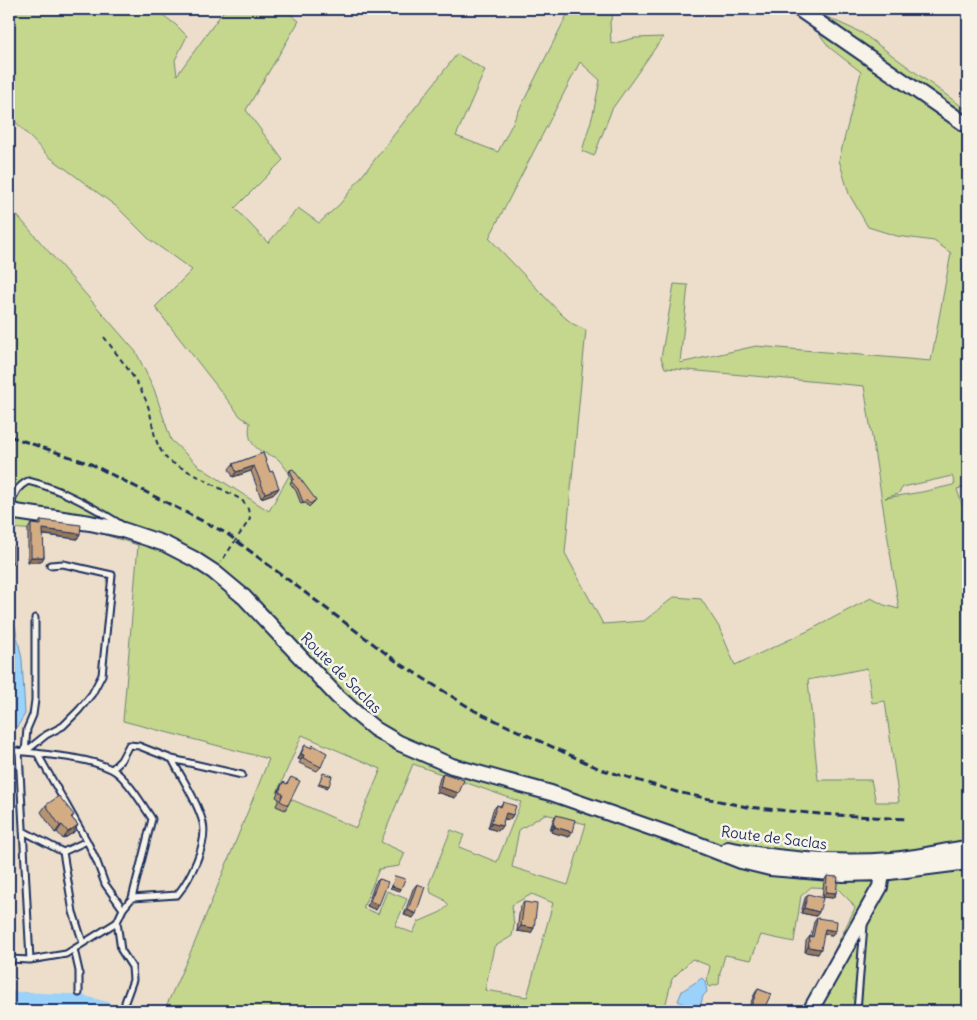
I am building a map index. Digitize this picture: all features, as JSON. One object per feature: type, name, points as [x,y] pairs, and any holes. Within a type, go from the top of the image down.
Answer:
[{"type":"main road","points":[[799,9],[968,126]]},
{"type":"main road","name":"Route de Saclas","points":[[12,507],[42,516],[90,523],[138,534],[194,558],[244,597],[350,708],[375,729],[452,766],[551,793],[695,843],[741,862],[770,868],[843,874],[882,874],[968,862]]},
{"type":"main road","name":"Route de Saclas","points":[[695,843],[801,860],[842,862],[892,860],[968,848]]},
{"type":"main road","points":[[810,1011],[880,887],[882,874],[892,860]]},
{"type":"lane","points":[[12,507],[15,492],[28,481],[33,482],[87,504],[138,534]]},
{"type":"lane","points":[[22,752],[46,735],[63,726],[92,694],[102,675],[112,575],[63,564],[50,565]]},
{"type":"lane","points":[[30,960],[23,831],[22,752],[27,729],[33,715],[35,618]]},
{"type":"lane","points":[[112,769],[121,760],[129,745],[139,746],[172,759],[242,775]]},
{"type":"lane","points":[[9,750],[85,761],[112,769],[131,787],[152,819],[132,898],[123,909],[117,922],[66,954],[30,960],[9,959]]},
{"type":"lane","points":[[37,753],[87,841],[97,862],[104,884],[123,909]]},
{"type":"lane","points":[[132,898],[177,895],[188,881],[195,866],[203,833],[203,824],[194,800],[172,759]]},
{"type":"lane","points":[[23,831],[63,852]]},
{"type":"lane","points":[[63,852],[87,841]]},
{"type":"lane","points":[[63,852],[73,912],[83,943]]},
{"type":"lane","points":[[857,1011],[864,915]]},
{"type":"lane","points":[[117,922],[122,950],[132,968],[133,980],[126,1002]]},
{"type":"lane","points":[[74,949],[79,971],[79,993]]},
{"type":"path","points":[[104,337],[137,381],[145,397],[160,451],[169,461],[242,500],[248,509],[250,519],[214,572]]},
{"type":"green space","points":[[9,9],[155,9],[187,36],[175,60],[177,75],[225,9],[284,9],[299,21],[246,110],[283,160],[235,208],[268,243],[298,208],[319,223],[340,204],[457,54],[485,70],[456,136],[498,152],[570,9],[615,9],[610,22],[611,44],[635,38],[663,37],[612,109],[594,156],[582,151],[593,114],[600,80],[580,62],[489,238],[562,315],[573,324],[586,330],[565,553],[603,624],[644,621],[674,597],[701,599],[719,627],[735,665],[810,630],[871,598],[884,605],[899,609],[864,386],[665,368],[661,358],[674,284],[688,285],[680,363],[756,346],[931,361],[951,253],[934,241],[897,236],[868,227],[849,194],[839,160],[861,72],[830,48],[800,9],[809,9],[862,33],[968,111],[968,486],[957,489],[962,505],[968,503],[968,1011],[784,1011],[793,1005],[806,1009],[855,908],[837,888],[811,887],[801,896],[794,942],[761,935],[751,960],[725,955],[719,984],[709,987],[707,980],[710,966],[692,959],[672,979],[664,1011],[164,1011],[195,942],[269,759],[123,721],[138,545],[89,530],[38,525],[36,530],[9,528],[9,206],[136,352],[154,389],[171,440],[200,467],[269,511],[290,474],[277,458],[262,452],[254,446],[249,433],[250,423],[240,416],[155,307],[192,270],[150,240],[117,207],[47,155],[9,115]],"holes":[[[952,476],[955,484],[885,498],[898,494],[903,487]],[[867,668],[872,703],[885,701],[899,802],[876,802],[871,780],[818,780],[808,680]],[[302,735],[381,769],[356,828],[277,793]],[[413,764],[521,802],[497,862],[459,847],[464,835],[451,830],[429,884],[431,893],[443,899],[449,905],[441,912],[418,922],[413,933],[395,926],[407,899],[387,891],[378,914],[363,908],[379,869],[399,866],[405,853],[381,842]],[[545,814],[586,824],[568,885],[512,867],[519,830]],[[532,894],[553,903],[527,997],[485,990],[494,947],[512,936],[514,926],[512,905]]]},
{"type":"green space","points":[[9,993],[32,993],[33,1000],[82,1004],[104,1011],[9,1011]]},
{"type":"water","points":[[9,623],[15,626],[22,659],[25,714],[17,727],[9,725]]},
{"type":"water","points":[[702,978],[705,981],[707,992],[703,996],[699,1011],[678,1001],[682,991]]},
{"type":"building","points":[[263,453],[270,472],[273,471],[279,488],[265,493],[254,466],[236,472],[233,464]]},
{"type":"building","points":[[293,469],[316,500],[310,504],[307,500],[303,502],[298,489],[291,481],[294,479],[290,470]]},
{"type":"building","points":[[9,520],[10,545],[13,546],[13,562],[9,562]]},
{"type":"building","points":[[41,520],[81,525],[80,534],[43,529],[44,557],[31,557],[31,524],[41,525]]},
{"type":"building","points":[[305,745],[312,748],[313,745],[327,753],[321,767],[303,758],[304,755],[301,754]]},
{"type":"building","points":[[323,773],[332,776],[329,786],[319,783]]},
{"type":"building","points":[[443,773],[464,780],[459,793],[440,787]]},
{"type":"building","points":[[291,777],[300,781],[288,805],[280,801],[283,794],[279,792],[283,782],[287,784]]},
{"type":"building","points":[[59,796],[74,815],[71,817],[78,825],[68,832],[62,825],[60,826],[46,805]]},
{"type":"building","points":[[503,802],[516,806],[513,815],[506,813],[502,826],[491,823],[497,805],[501,807]]},
{"type":"building","points":[[556,815],[575,820],[572,832],[553,825]]},
{"type":"building","points":[[395,876],[405,879],[401,889],[392,886]]},
{"type":"building","points":[[827,876],[838,877],[836,893],[826,892]]},
{"type":"building","points":[[379,879],[388,882],[379,905],[370,901]]},
{"type":"building","points":[[417,884],[425,887],[416,914],[408,910]]},
{"type":"building","points":[[808,894],[823,898],[819,912],[804,908]]},
{"type":"building","points":[[524,902],[537,904],[534,928],[521,926]]},
{"type":"building","points":[[817,918],[837,921],[836,931],[825,929],[821,949],[808,947],[810,936],[813,937]]},
{"type":"building","points":[[758,989],[771,994],[763,1011],[751,1006]]},
{"type":"waterway","points":[[9,1001],[78,1004],[104,1011]]},
{"type":"railway","points":[[9,436],[91,464],[226,533],[396,661],[475,711],[600,769],[677,792],[747,807],[820,814],[907,819]]}]
